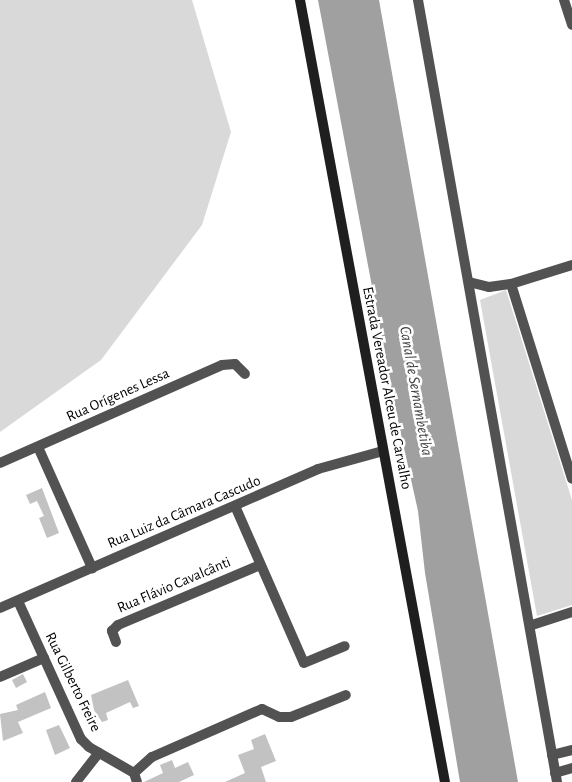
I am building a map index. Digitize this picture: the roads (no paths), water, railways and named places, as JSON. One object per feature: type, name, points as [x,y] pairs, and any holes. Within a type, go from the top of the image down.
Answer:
[{"type":"street","name":"Estrada Vereador Alceu de Carvalho","points":[[300,0],[445,782]]},
{"type":"street","points":[[418,0],[532,625],[556,777],[572,768]]},
{"type":"street","points":[[564,0],[572,25]]},
{"type":"street","points":[[469,282],[489,287],[511,284],[572,264]]},
{"type":"street","points":[[511,284],[572,479]]},
{"type":"street","name":"Rua Orígenes Lessa","points":[[0,463],[222,365],[235,364],[244,374]]},
{"type":"street","points":[[38,446],[92,568]]},
{"type":"street","name":"Rua Luiz da Câmara Cascudo","points":[[0,608],[318,470],[383,451]]},
{"type":"street","points":[[235,506],[304,663],[345,646]]},
{"type":"street","name":"Rua Flávio Cavalcânti","points":[[116,642],[112,631],[118,625],[260,565]]},
{"type":"street","name":"Rua Gilberto Freire","points":[[18,601],[81,739],[136,778]]},
{"type":"street","points":[[532,625],[572,612]]},
{"type":"street","points":[[0,677],[44,658]]},
{"type":"street","points":[[136,778],[152,757],[262,709],[271,715],[290,717],[346,695]]},
{"type":"street","points":[[552,756],[572,750]]},
{"type":"street","points":[[76,782],[99,753]]},
{"type":"water","name":"Canal de Sernambetiba","points":[[318,0],[379,0],[518,782],[460,782],[425,573],[418,511],[393,398]]}]
